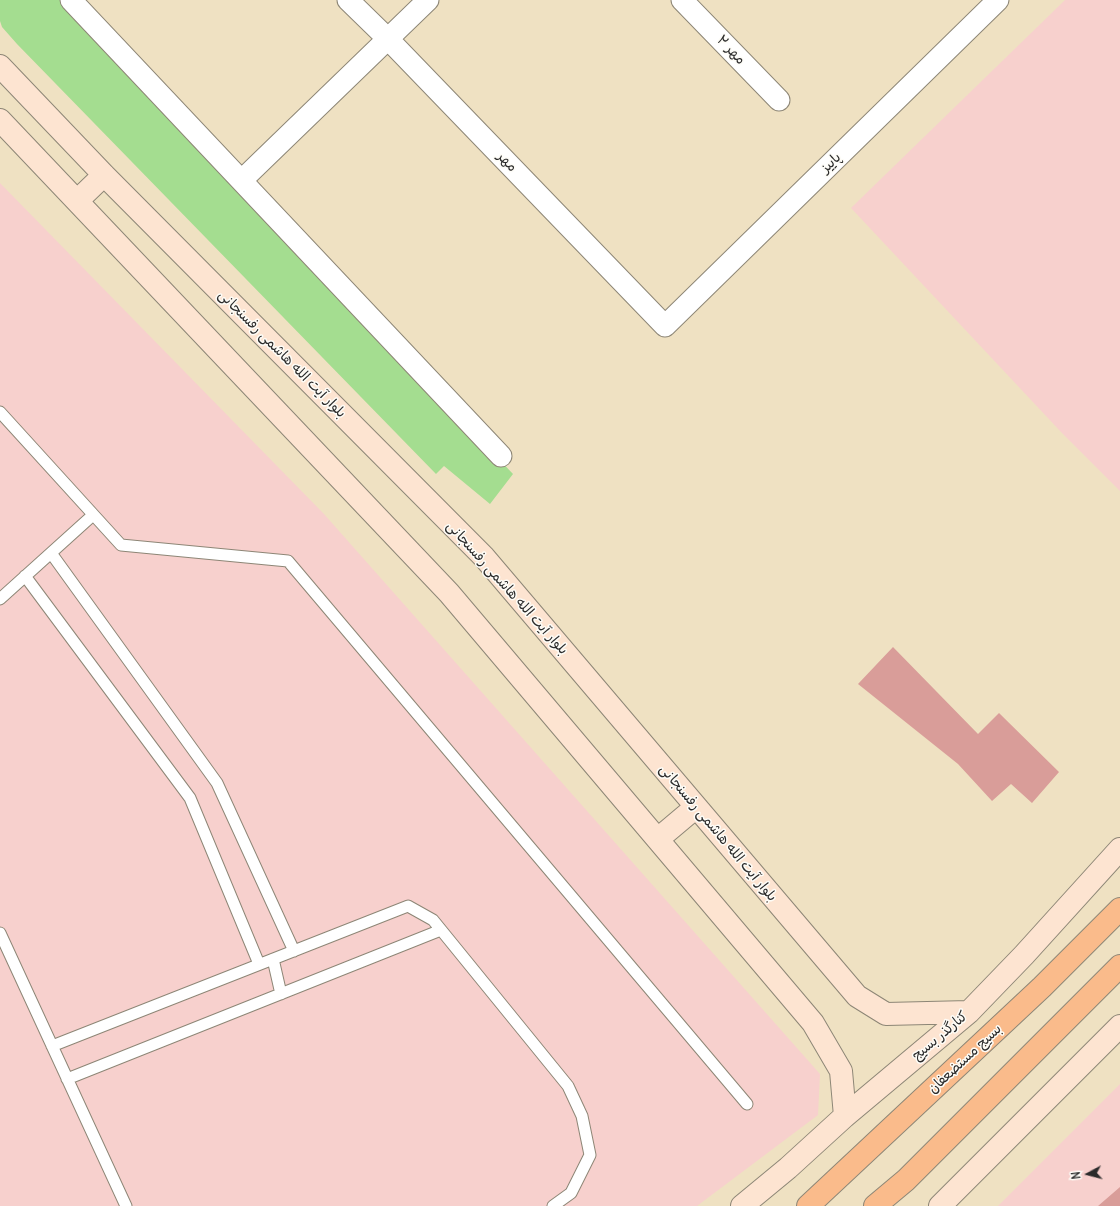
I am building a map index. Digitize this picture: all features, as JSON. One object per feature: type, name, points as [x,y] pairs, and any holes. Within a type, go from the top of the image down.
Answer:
[{"type":"main road","name":"بسیج مستضعفان","points":[[808,1206],[1042,987],[1120,909]]},
{"type":"main road","points":[[875,1206],[906,1180],[1120,966]]},
{"type":"street","points":[[71,0],[501,456]]},
{"type":"street","name":"مهر","points":[[348,0],[388,39],[665,326]]},
{"type":"street","points":[[242,180],[428,0]]},
{"type":"street","name":"مهر ۲","points":[[682,0],[779,100]]},
{"type":"street","name":"پاییز","points":[[665,326],[998,0]]},
{"type":"street","name":"بلوار آیت الله هاشمی رفسنجانی","points":[[0,66],[104,175],[484,557],[857,996],[886,1014],[969,1012]]},
{"type":"street","points":[[0,120],[449,593],[658,839],[813,1023],[841,1071],[845,1116]]},
{"type":"street","points":[[78,201],[104,175]]},
{"type":"street","points":[[658,839],[696,807]]},
{"type":"street","name":"کنارگذر بسیج","points":[[742,1206],[788,1168],[845,1116],[969,1012],[1024,955],[1120,848]]},
{"type":"street","points":[[946,1202],[1120,1026]]},
{"type":"lane","points":[[0,412],[121,545],[288,561],[746,1104]]},
{"type":"lane","points":[[0,599],[93,515]]},
{"type":"lane","points":[[51,553],[217,783],[294,951]]},
{"type":"lane","points":[[25,576],[190,798],[259,964]]},
{"type":"lane","points":[[52,1046],[408,906],[433,920],[568,1086],[582,1116],[590,1155],[571,1193],[553,1206]]},
{"type":"lane","points":[[68,1079],[441,930]]},
{"type":"lane","points":[[0,933],[126,1206]]},
{"type":"lane","points":[[273,959],[281,994]]},
{"type":"shaded area","points":[[1065,0],[1120,0],[1120,491],[1061,432],[851,208]]},
{"type":"shaded area","points":[[0,183],[324,514],[820,1074],[818,1115],[697,1206],[0,1206]]},
{"type":"shaded area","points":[[1120,1084],[1120,1206],[998,1206]]},
{"type":"green space","points":[[0,0],[63,0],[513,474],[490,504],[444,466],[436,474],[17,44],[2,27],[0,21]]},
{"type":"building","points":[[893,647],[978,734],[999,713],[1059,772],[1032,803],[1011,784],[992,801],[958,764],[858,684]]},
{"type":"building","points":[[1120,1187],[1120,1206],[1098,1206]]}]
